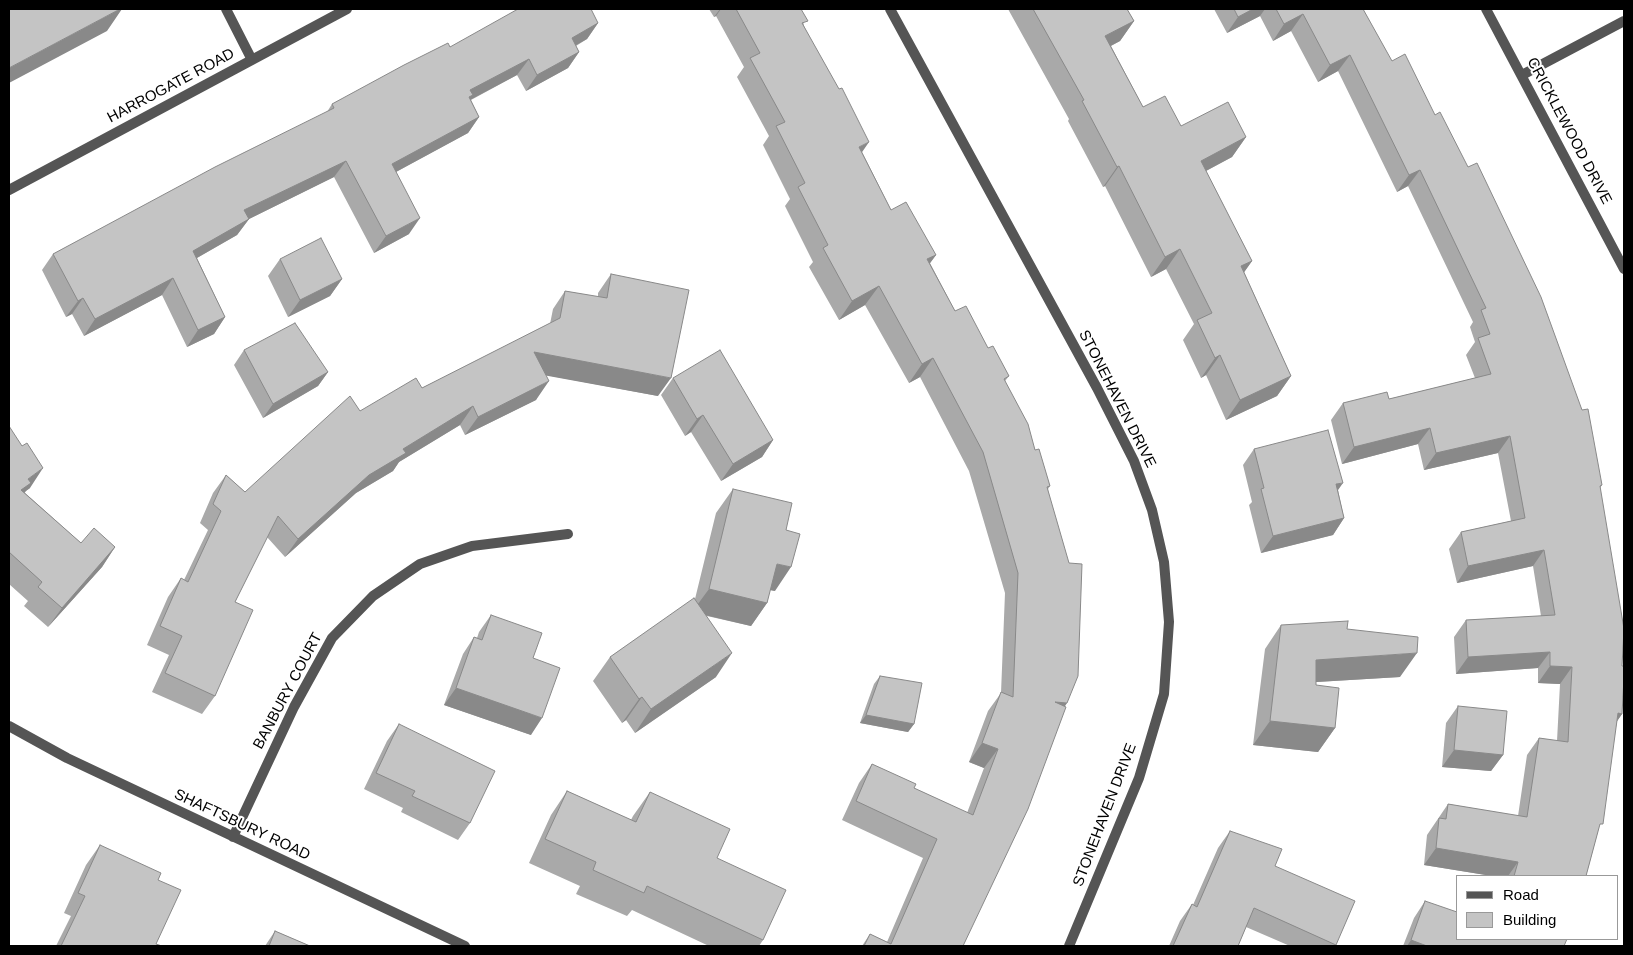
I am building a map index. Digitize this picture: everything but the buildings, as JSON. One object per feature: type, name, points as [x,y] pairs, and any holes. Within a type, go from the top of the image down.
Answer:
[{"type":"street","points":[[226,9],[252,60]]},
{"type":"street","name":"HARROGATE ROAD","points":[[9,190],[347,9]]},
{"type":"street","name":"STONEHAVEN DRIVE","points":[[890,9],[1097,388],[1134,461],[1152,510],[1164,562],[1169,622],[1164,694],[1139,778],[1068,946]]},
{"type":"street","name":"CRICKLEWOOD DRIVE","points":[[1486,9],[1624,269]]},
{"type":"street","points":[[1522,75],[1624,21]]},
{"type":"street","name":"BANBURY COURT","points":[[233,837],[294,707],[332,638],[373,596],[420,564],[472,546],[568,534]]},
{"type":"street","name":"SHAFTSBURY ROAD","points":[[9,726],[67,758],[464,946]]}]
